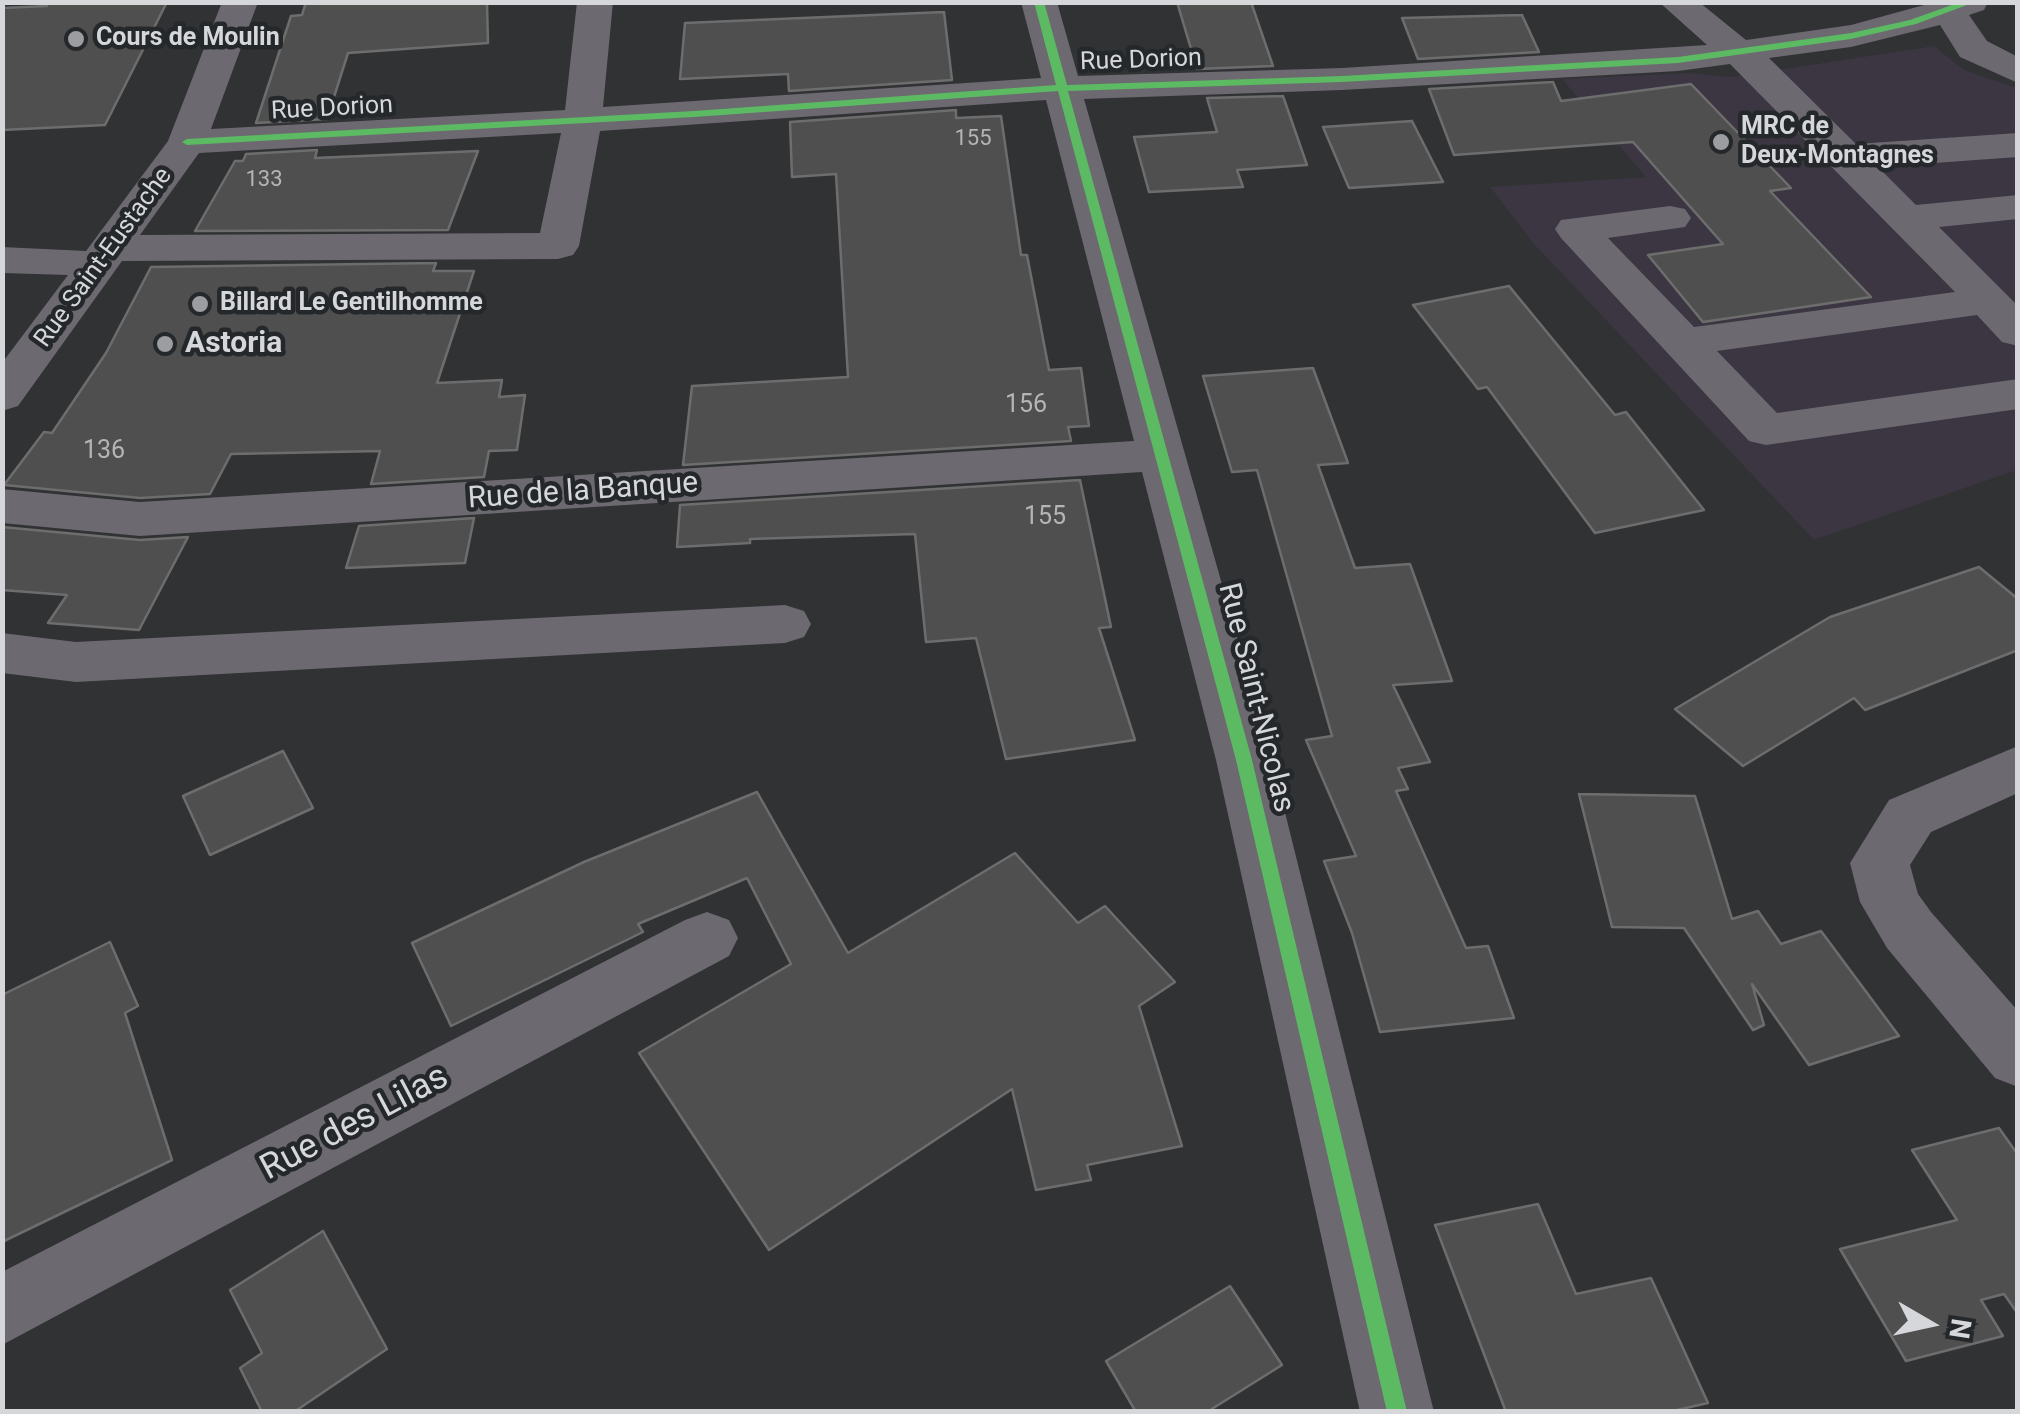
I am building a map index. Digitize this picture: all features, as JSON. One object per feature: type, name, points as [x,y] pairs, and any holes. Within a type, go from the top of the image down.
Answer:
[{"type":"street","name":"Rue Saint-Eustache","points":[[2,396],[187,142],[240,2]]},
{"type":"street","points":[[2,260],[558,246],[583,119],[595,2]]},
{"type":"street","name":"Rue Saint-Nicolas","points":[[1039,2],[1244,760],[1397,1412]]},
{"type":"street","points":[[1676,2],[1818,107],[1846,157],[2002,316]]},
{"type":"street","name":"Rue Dorion","points":[[187,142],[1060,88],[1342,80],[1667,61],[1850,36],[1960,7]]},
{"type":"street","points":[[1960,7],[1973,49],[2018,72]]},
{"type":"street","points":[[1846,157],[2018,145]]},
{"type":"street","points":[[1906,218],[2018,207]]},
{"type":"street","points":[[1670,218],[1576,228],[1766,430],[2018,394]]},
{"type":"street","points":[[1683,342],[2002,316]]},
{"type":"street","name":"Rue de la Banque","points":[[2,506],[140,520],[1164,455]]},
{"type":"street","points":[[2,652],[76,662],[785,624]]},
{"type":"street","points":[[2018,768],[1910,816],[1880,862],[1890,902],[1908,930],[2018,1058]]},
{"type":"street","name":"Rue des Lilas","points":[[2,1310],[707,938]]},
{"type":"shaded area","points":[[1934,46],[1964,70],[2017,88],[2017,470],[1814,540],[1533,243],[1490,187],[1646,177],[1562,79],[1688,73],[1732,77]]},
{"type":"building","name":"Cours de Moulin","points":[[48,2],[167,2],[105,125],[2,130],[2,8],[47,6]]},
{"type":"building","points":[[306,2],[487,2],[488,43],[348,53],[327,119],[256,123],[291,16],[302,15]]},
{"type":"building","points":[[1177,2],[1251,2],[1273,66],[1197,69]]},
{"type":"building","points":[[944,12],[952,80],[789,91],[788,74],[680,79],[685,23]]},
{"type":"building","points":[[1522,15],[1539,52],[1418,59],[1402,18]]},
{"type":"building","points":[[1553,82],[1561,101],[1691,84],[1791,188],[1770,191],[1871,297],[1703,322],[1648,255],[1723,244],[1633,142],[1454,155],[1429,89]]},
{"type":"building","points":[[1283,96],[1307,165],[1237,170],[1243,187],[1149,192],[1134,137],[1217,132],[1207,98]]},
{"type":"building","points":[[956,110],[956,118],[1001,116],[1021,255],[1027,255],[1049,370],[1081,368],[1089,426],[1068,427],[1071,441],[683,465],[692,386],[848,377],[836,174],[792,177],[790,122]]},
{"type":"building","points":[[1412,121],[1443,182],[1349,188],[1323,127]]},
{"type":"building","points":[[317,150],[315,158],[478,151],[448,230],[195,231],[235,161],[243,161],[246,154]]},
{"type":"building","points":[[436,263],[433,271],[474,271],[437,383],[502,380],[499,397],[525,395],[517,450],[489,451],[484,477],[371,484],[380,451],[231,454],[210,494],[140,498],[4,485],[44,432],[52,433],[106,353],[151,267]]},
{"type":"building","points":[[1509,286],[1615,415],[1626,412],[1704,510],[1595,533],[1487,387],[1478,389],[1413,305]]},
{"type":"building","points":[[1313,368],[1348,463],[1318,465],[1355,568],[1410,564],[1452,681],[1393,685],[1430,762],[1398,768],[1408,789],[1396,791],[1466,948],[1488,946],[1514,1018],[1380,1032],[1352,933],[1324,861],[1356,856],[1306,740],[1332,736],[1257,470],[1232,472],[1203,376]]},
{"type":"building","points":[[1080,480],[1111,627],[1099,628],[1135,740],[1006,759],[976,638],[926,642],[915,534],[750,539],[750,543],[677,547],[680,505]]},
{"type":"building","points":[[474,518],[465,563],[346,568],[359,526]]},
{"type":"building","points":[[2,527],[140,540],[188,537],[139,630],[48,623],[67,595],[2,590]]},
{"type":"building","points":[[1979,567],[2018,599],[2018,650],[1865,710],[1854,698],[1743,766],[1675,709],[1830,617]]},
{"type":"building","points":[[283,751],[313,808],[210,855],[183,796]]},
{"type":"building","points":[[757,792],[848,953],[1015,853],[1078,923],[1105,906],[1175,982],[1139,1006],[1182,1146],[1087,1165],[1091,1180],[1036,1190],[1012,1089],[769,1250],[639,1053],[791,964],[747,878],[638,924],[643,932],[451,1026],[412,943],[584,862]]},
{"type":"building","points":[[1579,794],[1695,796],[1732,919],[1758,911],[1781,944],[1821,931],[1899,1036],[1809,1065],[1752,984],[1764,1025],[1753,1030],[1684,928],[1612,927]]},
{"type":"building","points":[[110,942],[138,1006],[125,1013],[172,1160],[2,1242],[2,995]]},
{"type":"building","points":[[1999,1128],[2018,1155],[2018,1314],[2004,1294],[1981,1300],[2003,1336],[1906,1361],[1840,1249],[1957,1220],[1912,1150]]},
{"type":"building","points":[[1538,1204],[1576,1294],[1651,1278],[1708,1403],[1668,1412],[1506,1412],[1435,1225]]},
{"type":"building","points":[[323,1231],[387,1349],[294,1412],[262,1412],[240,1368],[262,1353],[230,1290]]},
{"type":"building","points":[[1230,1286],[1282,1365],[1207,1412],[1136,1412],[1106,1361]]},
{"type":"cycle path","points":[[1039,2],[1244,760],[1397,1412]]},
{"type":"cycle path","points":[[187,142],[694,114],[1059,88],[1342,79],[1678,60],[1851,36],[1913,22],[1971,2]]},
{"type":"place","name":"Cours de Moulin","points":[[76,39]]},
{"type":"place","name":"MRC de Deux-Montagnes","points":[[1721,142]]},
{"type":"place","name":"Billard Le Gentilhomme","points":[[200,304]]},
{"type":"place","name":"Astoria","points":[[165,344]]}]
